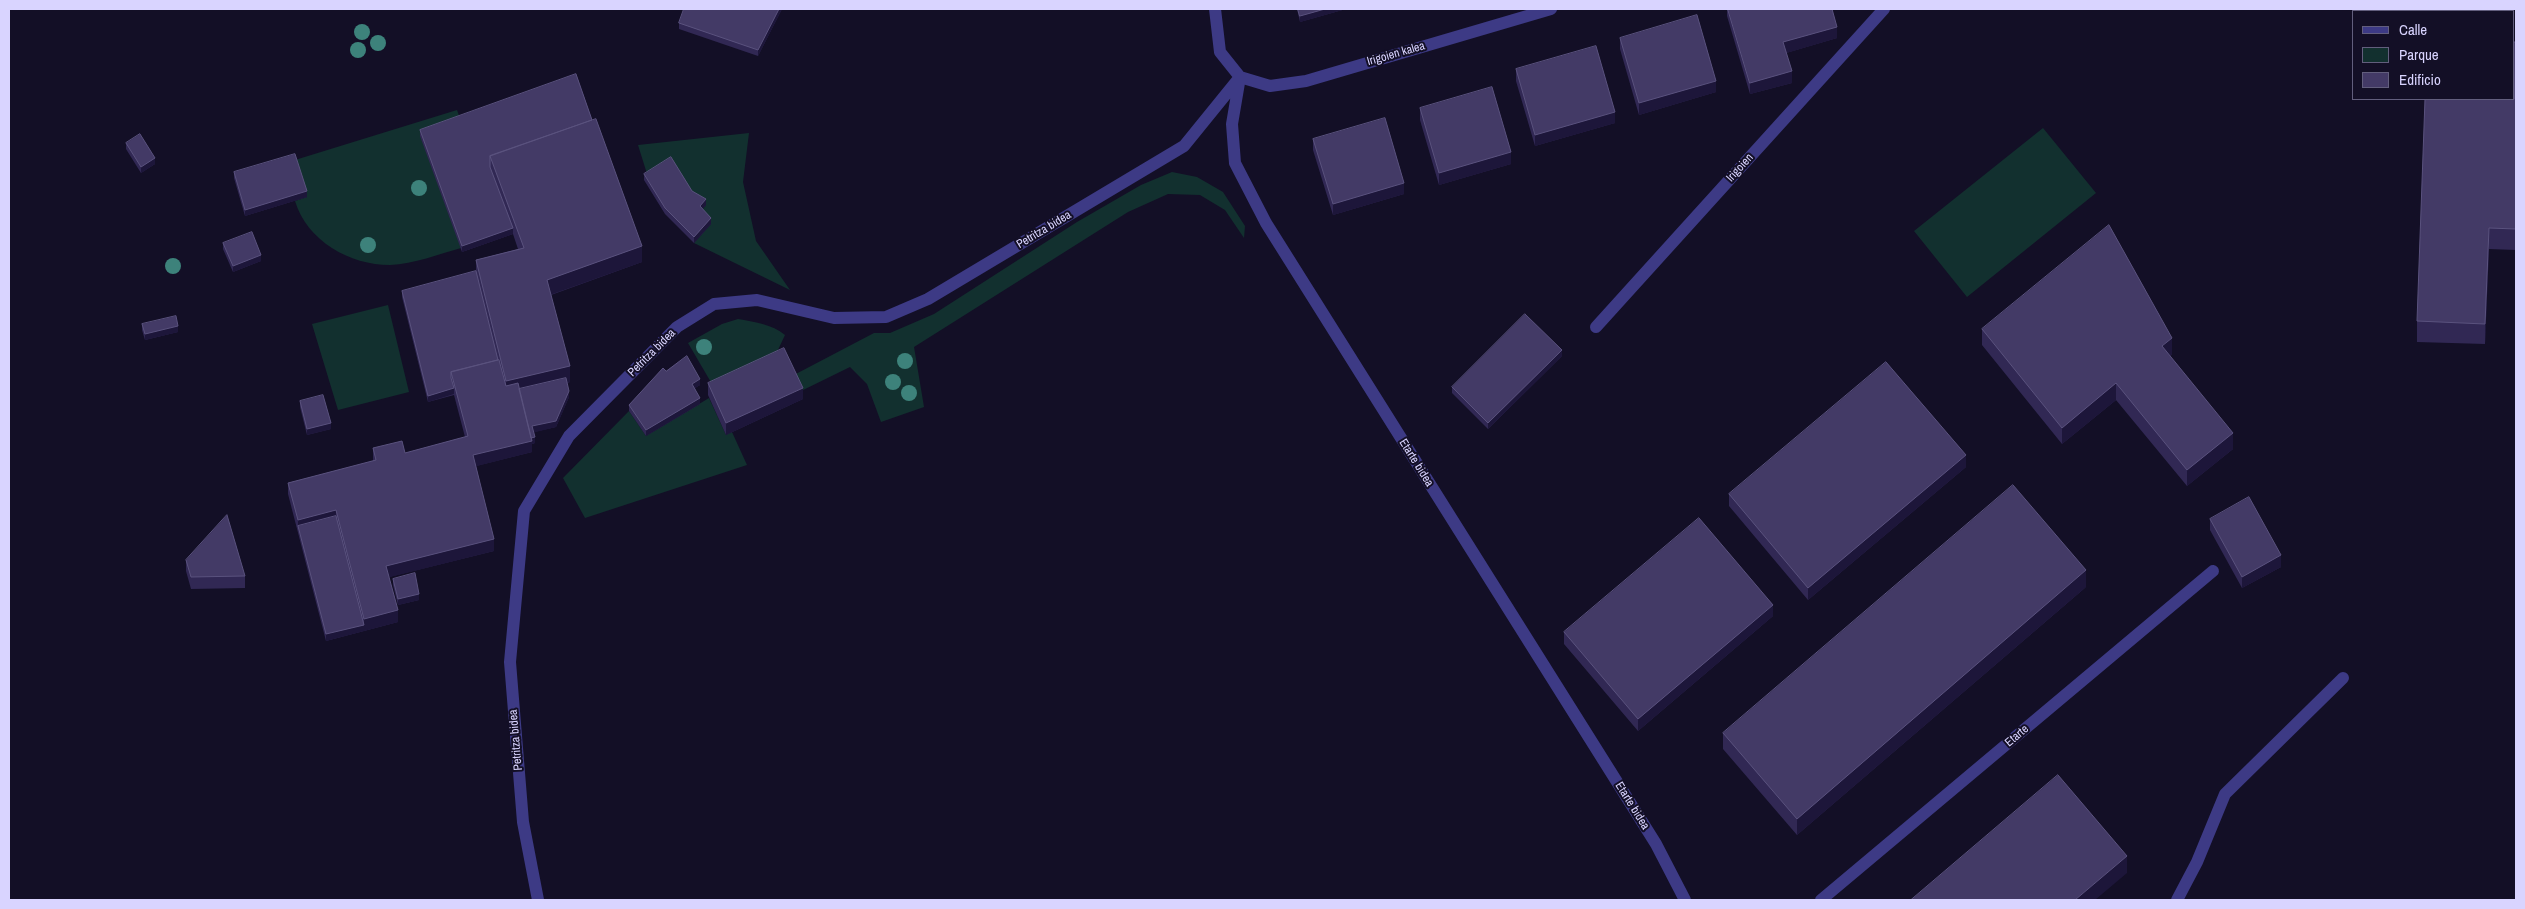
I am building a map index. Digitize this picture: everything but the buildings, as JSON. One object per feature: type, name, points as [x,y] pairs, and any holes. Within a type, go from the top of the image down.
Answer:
[{"type":"street","points":[[1215,9],[1220,52],[1240,77]]},
{"type":"street","name":"Irigoien kalea","points":[[1240,77],[1270,86],[1306,81],[1550,9]]},
{"type":"street","name":"Irigoien","points":[[1596,327],[1884,9]]},
{"type":"street","name":"Petritza bidea","points":[[538,900],[523,822],[510,662],[524,511],[569,436],[677,327],[714,304],[757,300],[834,318],[886,317],[928,300],[1184,146],[1240,77]]},
{"type":"street","name":"Etarte bidea","points":[[1240,77],[1232,124],[1235,163],[1266,223],[1656,844],[1685,900]]},
{"type":"street","name":"Etarte","points":[[1822,900],[2214,571]]},
{"type":"street","points":[[2177,900],[2197,862],[2225,794],[2343,678]]},
{"type":"green space","points":[[457,110],[461,121],[461,248],[408,263],[375,264],[360,261],[332,248],[309,228],[295,201],[307,197],[295,160]]},
{"type":"green space","points":[[2043,128],[2096,193],[1967,297],[1914,231]]},
{"type":"green space","points":[[749,133],[743,182],[756,241],[790,290],[694,243],[711,224],[700,212],[706,205],[648,177],[638,145]]},
{"type":"green space","points":[[1172,172],[1197,177],[1223,192],[1245,226],[1244,238],[1225,210],[1200,195],[1168,194],[1128,212],[914,347],[924,407],[881,422],[867,384],[850,367],[799,392],[792,376],[874,333],[890,333],[934,314],[1077,222],[1141,185]]},
{"type":"green space","points":[[388,305],[409,392],[338,410],[312,324]]},
{"type":"green space","points":[[738,319],[769,326],[785,335],[777,352],[712,384],[688,343],[722,324]]},
{"type":"green space","points":[[709,398],[726,435],[732,432],[747,465],[585,518],[563,478],[629,411],[646,436]]}]
